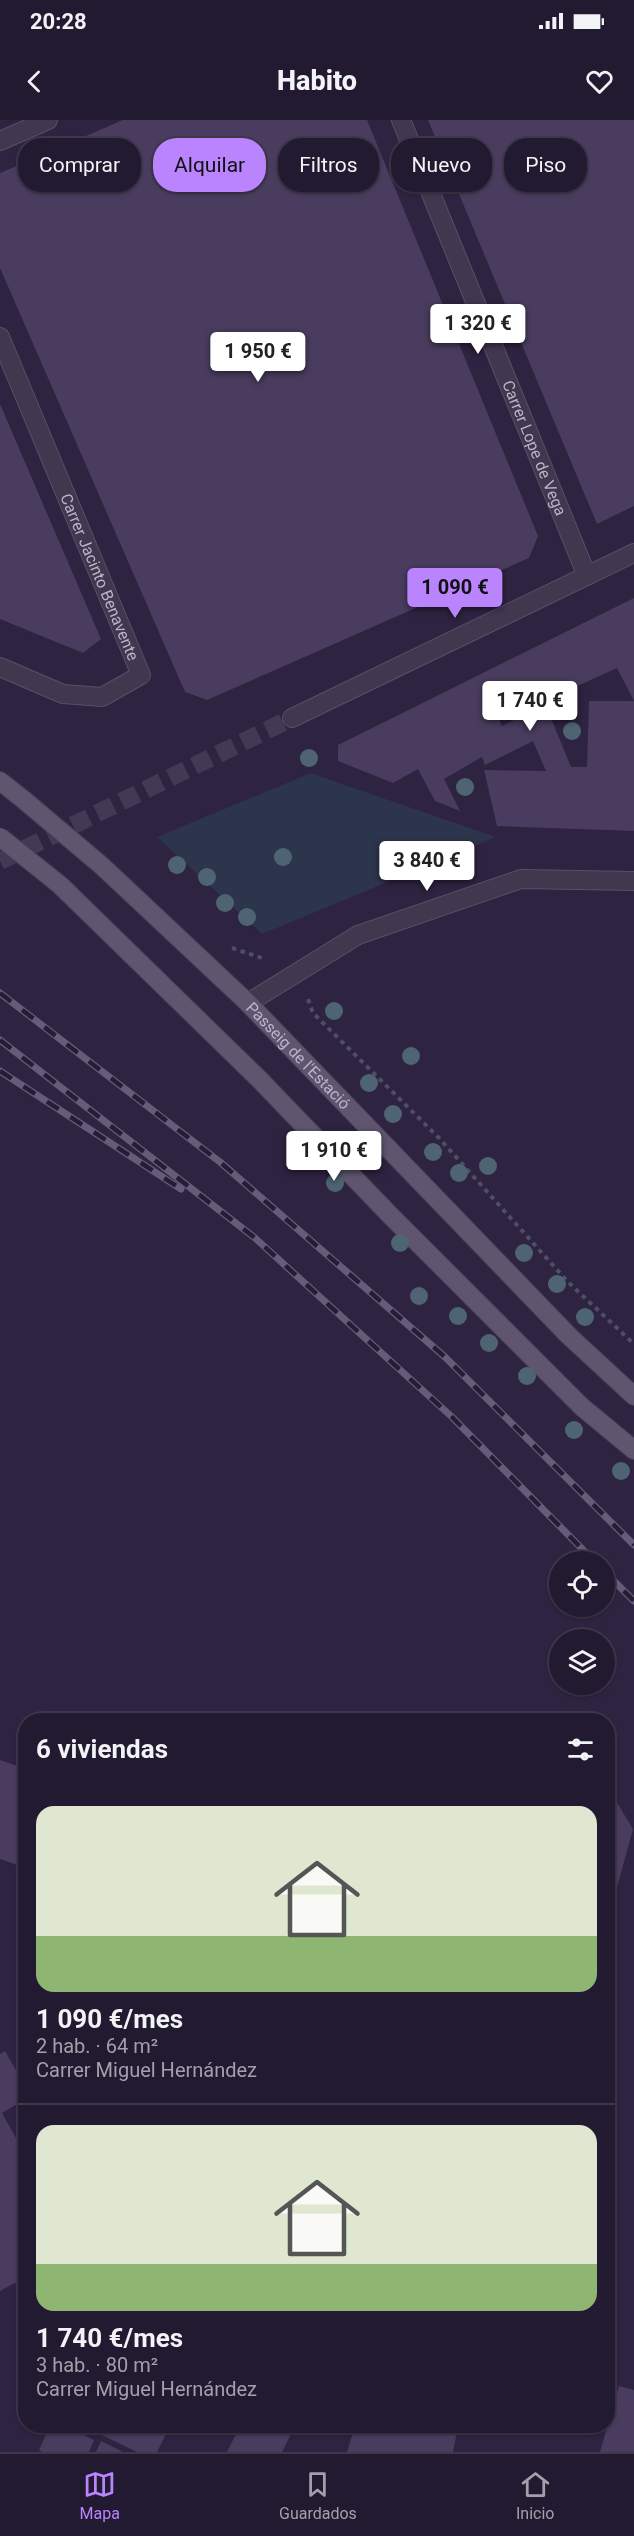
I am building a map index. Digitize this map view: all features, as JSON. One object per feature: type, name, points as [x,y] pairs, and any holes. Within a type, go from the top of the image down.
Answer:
[{"type":"main road","name":"Passeig de l'Estació","points":[[0,781],[102,866],[248,1003],[569,1336],[634,1395]]},
{"type":"main road","points":[[0,837],[60,885],[259,1079],[397,1222],[582,1407],[634,1450]]},
{"type":"street","points":[[0,141],[48,120]]},
{"type":"street","name":"Carrer Lope de Vega","points":[[401,120],[587,576]]},
{"type":"street","name":"Carrer Jacinto Benavente","points":[[0,337],[141,675],[102,697],[63,694],[0,667]]},
{"type":"street","points":[[292,718],[634,553]]},
{"type":"street","points":[[248,1003],[358,935],[521,879],[634,881]]},
{"type":"shaded area","points":[[311,773],[496,837],[262,934],[157,837]]},
{"type":"building","points":[[123,120],[367,120],[374,138],[278,138],[278,192],[379,192],[379,149],[391,178],[391,192],[397,192],[538,536],[529,558],[207,700],[185,692],[0,268],[0,173],[18,165],[18,192],[141,192],[141,138],[81,138]]},
{"type":"building","points":[[428,120],[634,120],[634,506],[597,524],[458,192],[492,192],[492,138],[436,138]]},
{"type":"building","points":[[0,404],[101,639],[83,653],[0,619]]},
{"type":"building","points":[[634,598],[634,701],[634,831],[497,826],[484,770],[546,771],[533,741],[485,765],[482,757],[444,779],[460,811],[435,801],[418,769],[393,783],[338,761],[338,745]],"holes":[[[617,668],[634,701],[589,701],[587,767],[571,767],[544,701]],[[517,705],[522,716],[502,726],[496,712]]]},
{"type":"building","points":[[0,1760],[18,1766],[18,1865],[0,1859]]},
{"type":"building","points":[[615,1799],[633,1829],[615,1895]]},
{"type":"building","points":[[5,2051],[18,2074],[18,2104],[2,2113],[18,2142],[18,2281],[0,2291],[0,2054]]},
{"type":"building","points":[[619,2386],[634,2390],[634,2452],[600,2452],[605,2433],[615,2433],[615,2400]]},
{"type":"building","points":[[47,2433],[80,2433],[94,2440],[89,2452],[43,2452],[39,2450]]},
{"type":"building","points":[[98,2433],[166,2433],[157,2452],[137,2452]]},
{"type":"building","points":[[236,2433],[292,2433],[282,2452],[227,2452]]},
{"type":"building","points":[[353,2433],[457,2433],[453,2452],[347,2452]]},
{"type":"building","points":[[101,2441],[123,2452],[96,2452]]},
{"type":"tunnel","points":[[0,861],[292,718]]},
{"type":"railway","points":[[0,993],[220,1162],[445,1357],[634,1545]]},
{"type":"railway","points":[[0,1040],[255,1238],[452,1417],[584,1551]]},
{"type":"railway","points":[[0,1071],[181,1189]]},
{"type":"railway","points":[[615,1582],[634,1601]]}]
